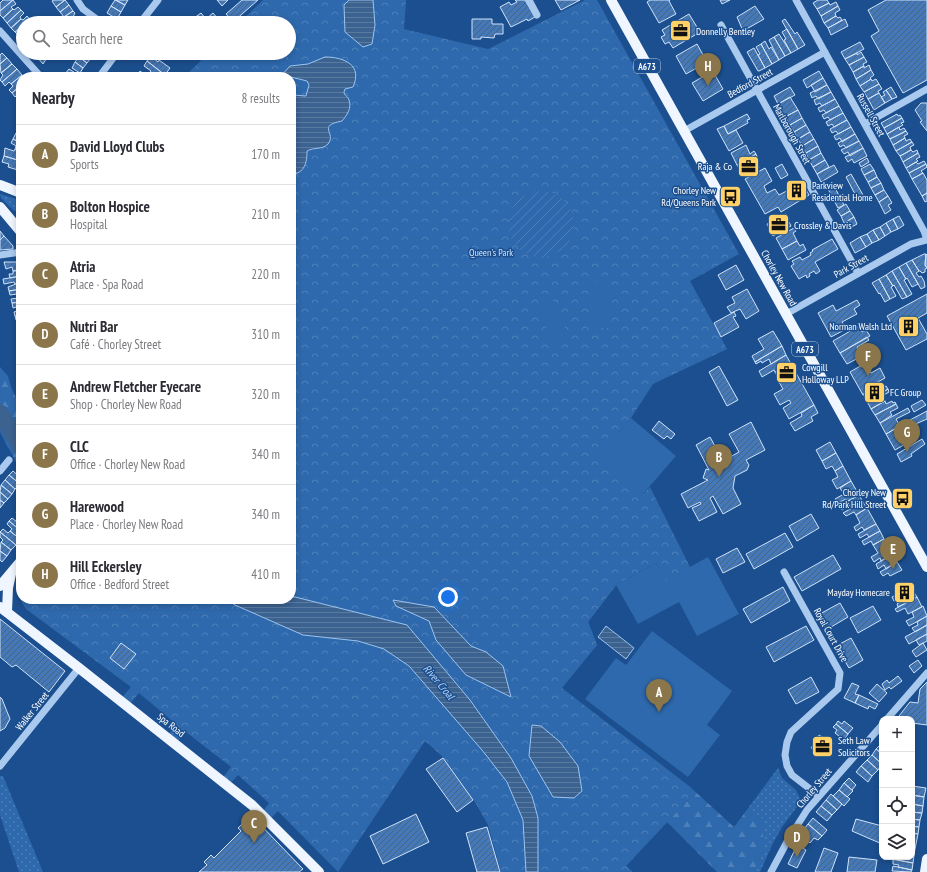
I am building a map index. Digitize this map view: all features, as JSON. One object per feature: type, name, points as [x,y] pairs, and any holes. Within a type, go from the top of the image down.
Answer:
[{"type":"main road","name":"Chorley New Road","points":[[611,0],[927,567]]},
{"type":"main road","points":[[0,186],[16,192]]},
{"type":"main road","points":[[0,207],[16,223]]},
{"type":"main road","points":[[0,586],[16,568]]},
{"type":"main road","points":[[4,609],[11,574]]},
{"type":"main road","name":"Spa Road","points":[[4,609],[252,805],[319,872]]},
{"type":"main road","points":[[925,872],[927,859]]},
{"type":"street","points":[[77,0],[83,9],[92,16]]},
{"type":"street","points":[[145,16],[158,0]]},
{"type":"street","points":[[529,0],[537,15]]},
{"type":"street","name":"Russell Street","points":[[796,0],[924,231],[927,240]]},
{"type":"street","name":"Marlborough Street","points":[[720,25],[858,273]]},
{"type":"street","points":[[0,31],[16,49]]},
{"type":"street","name":"Bedford Street","points":[[684,131],[825,52]]},
{"type":"street","points":[[25,60],[36,72]]},
{"type":"street","points":[[103,72],[112,60]]},
{"type":"street","points":[[865,124],[927,89]]},
{"type":"street","name":"Park Street","points":[[786,314],[911,244],[927,240]]},
{"type":"street","points":[[0,255],[16,253]]},
{"type":"street","points":[[0,471],[9,460]]},
{"type":"street","name":"Royal Court Drive","points":[[784,572],[840,673],[838,689],[791,732],[787,742],[785,755],[787,766],[792,775],[818,796]]},
{"type":"street","name":"Walker Street","points":[[0,766],[79,668]]},
{"type":"street","points":[[890,716],[927,673]]},
{"type":"street","name":"Chorley Street","points":[[771,872],[788,840],[807,810],[879,728]]},
{"type":"green space","name":"Queen's Park","points":[[263,0],[406,0],[404,29],[488,49],[585,0],[597,0],[739,254],[690,281],[727,349],[653,384],[631,418],[599,456],[643,494],[650,487],[690,567],[666,581],[656,563],[616,585],[588,622],[597,645],[562,688],[689,786],[690,798],[626,866],[633,872],[501,872],[488,825],[475,802],[442,756],[425,741],[338,872],[278,811],[268,821],[261,814],[269,803],[238,775],[228,786],[221,780],[231,767],[186,732],[177,742],[168,735],[176,724],[139,693],[128,706],[120,700],[131,687],[26,609],[23,604],[296,604],[296,72],[189,72],[202,60],[296,60],[296,16],[246,16]]},
{"type":"green space","points":[[541,191],[554,194],[564,201],[571,211],[574,224],[571,237],[564,247],[554,254],[541,257],[528,254],[518,247],[511,237],[508,224],[511,211],[518,201],[528,194]]},
{"type":"green space","points":[[0,194],[16,199],[16,211],[14,211],[1,198]]},
{"type":"green space","points":[[589,282],[611,282],[612,328],[590,328]]},
{"type":"green space","points":[[553,300],[568,334],[552,341],[537,307]]},
{"type":"green space","points":[[0,367],[8,376],[16,398],[16,462],[0,432]]},
{"type":"green space","points":[[631,418],[676,456],[643,494],[598,456]]},
{"type":"green space","points":[[708,557],[739,614],[697,636],[679,602],[638,624],[616,585],[656,563],[666,580]]},
{"type":"green space","points":[[610,574],[616,585],[588,622],[597,645],[551,700],[562,689],[689,793],[689,786],[734,827],[749,807],[763,819],[763,852],[754,872],[717,872],[667,822],[690,798],[689,794],[626,866],[632,872],[584,872],[584,826],[597,790],[580,734],[541,711],[523,650],[546,656],[562,645],[574,618]]},
{"type":"green space","points":[[652,631],[732,691],[707,725],[720,735],[688,777],[585,699],[616,658],[626,665]]},
{"type":"green space","points":[[778,768],[782,778],[796,790],[800,799],[799,804],[782,827],[760,872],[754,872],[763,852],[749,807]]},
{"type":"green space","points":[[0,776],[3,776],[43,872],[19,872],[0,815]]},
{"type":"water","points":[[349,0],[373,0],[375,25],[372,44],[363,47],[345,32],[344,5]]},
{"type":"water","points":[[325,57],[332,57],[350,64],[356,73],[353,87],[345,89],[344,91],[344,94],[350,103],[347,114],[342,121],[330,125],[330,140],[326,146],[307,151],[306,163],[304,167],[296,173],[296,95],[306,96],[309,85],[307,81],[296,78],[296,72],[285,72],[290,66],[308,64]]},
{"type":"water","points":[[296,597],[407,625],[470,700],[511,758],[532,796],[538,818],[538,872],[526,872],[523,820],[507,782],[482,750],[409,666],[384,649],[358,641],[303,635],[234,604],[296,604]]},
{"type":"water","points":[[393,600],[434,607],[471,646],[486,652],[503,666],[511,697],[466,675],[436,640],[429,621],[396,606]]},
{"type":"water","points":[[606,626],[634,648],[626,659],[598,637]]},
{"type":"water","points":[[532,725],[541,726],[560,742],[578,766],[582,791],[574,798],[553,797],[529,756]]},
{"type":"building","points":[[3,0],[13,0],[0,11],[0,3]]},
{"type":"building","points":[[13,0],[16,4],[11,7],[13,9],[3,18],[0,15],[0,11]]},
{"type":"building","points":[[65,0],[56,7],[52,1]]},
{"type":"building","points":[[65,0],[69,5],[60,12],[56,7]]},
{"type":"building","points":[[115,0],[125,5],[121,12],[111,6]]},
{"type":"building","points":[[116,0],[128,0],[125,5]]},
{"type":"building","points":[[217,0],[228,0],[222,6]]},
{"type":"building","points":[[242,0],[258,0],[240,16],[228,16],[226,14]]},
{"type":"building","points":[[515,0],[525,0],[535,17],[528,21],[527,19],[511,27],[500,7],[509,2],[511,5],[517,2]]},
{"type":"building","points":[[555,0],[580,0],[561,10]]},
{"type":"building","points":[[650,0],[670,0],[669,1],[676,14],[659,23],[647,2]]},
{"type":"building","points":[[720,0],[730,0],[722,4]]},
{"type":"building","points":[[818,0],[827,0],[829,3],[817,9],[813,3]]},
{"type":"building","points":[[886,0],[927,0],[927,80],[903,93],[871,36],[879,31],[868,10]]},
{"type":"building","points":[[836,2],[838,6],[821,16],[817,9],[829,3],[830,5]]},
{"type":"building","points":[[69,5],[73,11],[66,16],[63,16],[60,12]]},
{"type":"building","points":[[111,6],[121,12],[119,16],[112,16],[107,13]]},
{"type":"building","points":[[755,6],[764,19],[743,31],[737,17]]},
{"type":"building","points":[[838,6],[840,10],[835,13],[836,16],[824,23],[821,16]]},
{"type":"building","points":[[18,7],[21,10],[7,23],[3,18],[13,9],[14,10]]},
{"type":"building","points":[[21,10],[24,13],[21,16],[16,16],[16,24],[11,28],[7,23]]},
{"type":"building","points":[[73,11],[75,13],[74,16],[66,16]]},
{"type":"building","name":"Donnelly Bentley","points":[[689,14],[700,32],[673,48],[669,42],[665,44],[661,37],[665,35],[662,30]]},
{"type":"building","points":[[836,16],[838,18],[840,17],[842,20],[828,28],[824,23]]},
{"type":"building","points":[[472,19],[492,19],[492,24],[503,24],[503,34],[495,34],[494,38],[481,37],[481,39],[472,39]]},
{"type":"building","points":[[785,19],[795,34],[797,32],[805,45],[798,49],[782,21]]},
{"type":"building","points":[[845,19],[848,26],[831,35],[828,28]]},
{"type":"building","points":[[16,24],[16,31],[11,28]]},
{"type":"building","points":[[787,29],[798,49],[791,53],[784,40],[786,39],[782,32]]},
{"type":"building","points":[[779,34],[791,53],[785,56],[774,37]]},
{"type":"building","points":[[774,37],[785,56],[779,60],[769,40]]},
{"type":"building","points":[[765,41],[769,49],[771,47],[779,60],[772,64],[761,44]]},
{"type":"building","points":[[860,42],[864,49],[845,59],[841,52]]},
{"type":"building","points":[[697,44],[707,62],[686,74],[676,56]]},
{"type":"building","points":[[761,44],[772,64],[765,68],[758,55],[760,54],[756,47]]},
{"type":"building","points":[[754,48],[765,68],[759,71],[747,52]]},
{"type":"building","points":[[861,52],[864,57],[849,65],[845,59]]},
{"type":"building","points":[[2,53],[7,58],[0,64],[0,55]]},
{"type":"building","points":[[864,57],[867,62],[863,64],[864,66],[853,72],[849,65]]},
{"type":"building","points":[[7,58],[12,64],[1,73],[0,64]]},
{"type":"building","points":[[40,60],[46,60],[43,64]]},
{"type":"building","points":[[77,60],[83,60],[87,63],[83,68],[75,62]]},
{"type":"building","points":[[156,60],[158,62],[159,60],[170,68],[167,72],[161,72],[147,61]]},
{"type":"building","points":[[147,61],[161,72],[150,72],[144,66]]},
{"type":"building","points":[[75,62],[83,68],[81,72],[78,72],[72,68]]},
{"type":"building","points":[[12,64],[17,69],[2,82],[0,80],[3,75],[1,73]]},
{"type":"building","points":[[869,65],[871,70],[856,79],[853,72]]},
{"type":"building","points":[[711,68],[723,89],[703,101],[692,83],[704,76],[703,73]]},
{"type":"building","points":[[17,69],[20,72],[16,72],[16,80],[11,84],[9,82],[5,86],[2,82]]},
{"type":"building","points":[[69,69],[74,72],[66,72]]},
{"type":"building","points":[[871,70],[874,75],[870,78],[871,79],[860,86],[856,79]]},
{"type":"building","points":[[819,71],[823,78],[807,88],[803,80]]},
{"type":"building","points":[[823,78],[827,85],[815,92],[811,85]]},
{"type":"building","points":[[871,79],[872,81],[876,79],[879,84],[864,92],[860,86]]},
{"type":"building","points":[[16,80],[16,89],[12,93],[9,90],[13,86],[11,84]]},
{"type":"building","points":[[879,84],[882,89],[878,91],[879,93],[868,99],[864,92]]},
{"type":"building","points":[[827,85],[831,92],[818,99],[816,96],[812,98],[810,93]]},
{"type":"building","points":[[790,87],[795,95],[778,104],[774,96]]},
{"type":"building","points":[[891,87],[897,97],[892,99],[886,90]]},
{"type":"building","points":[[16,89],[15,97],[12,93]]},
{"type":"building","points":[[886,90],[892,99],[885,103],[881,97],[885,95],[883,92]]},
{"type":"building","points":[[831,92],[835,99],[822,106],[820,103],[816,105],[814,100]]},
{"type":"building","points":[[879,93],[885,103],[874,110],[868,99]]},
{"type":"building","points":[[790,97],[798,110],[785,117],[778,104]]},
{"type":"building","points":[[835,99],[839,106],[826,113],[824,110],[820,112],[818,108]]},
{"type":"building","points":[[921,103],[927,103],[927,131],[920,122],[922,121],[915,110]]},
{"type":"building","points":[[839,106],[843,113],[830,120],[828,117],[824,119],[822,115]]},
{"type":"building","points":[[798,110],[802,118],[790,125],[785,117]]},
{"type":"building","points":[[843,113],[847,120],[834,127],[832,124],[828,126],[826,122]]},
{"type":"building","points":[[747,114],[750,119],[747,120],[748,123],[728,134],[724,126]]},
{"type":"building","points":[[897,114],[902,118],[884,128],[881,123]]},
{"type":"building","points":[[802,118],[806,125],[794,132],[790,125]]},
{"type":"building","points":[[902,118],[904,122],[901,123],[903,125],[887,134],[884,128]]},
{"type":"building","points":[[847,120],[851,127],[838,134],[836,131],[832,133],[830,129]]},
{"type":"building","points":[[806,125],[810,132],[798,139],[794,132]]},
{"type":"building","points":[[724,126],[728,134],[736,130],[743,143],[729,151],[717,129]]},
{"type":"building","points":[[851,127],[855,134],[842,142],[840,138],[836,140],[834,136]]},
{"type":"building","points":[[899,127],[900,130],[904,128],[906,131],[890,139],[887,134]]},
{"type":"building","points":[[906,131],[908,134],[904,136],[905,138],[893,145],[890,139]]},
{"type":"building","points":[[810,132],[814,139],[802,146],[798,139]]},
{"type":"building","points":[[16,133],[16,140],[13,139]]},
{"type":"building","points":[[855,134],[859,141],[846,148],[844,145],[840,147],[838,143]]},
{"type":"building","points":[[905,138],[906,141],[910,139],[912,142],[896,151],[893,145]]},
{"type":"building","points":[[13,139],[16,140],[16,146],[11,143]]},
{"type":"building","points":[[814,139],[818,146],[806,153],[802,146]]},
{"type":"building","points":[[859,141],[863,148],[850,156],[848,152],[844,154],[841,150]]},
{"type":"building","points":[[912,142],[914,145],[910,147],[911,150],[900,156],[896,151]]},
{"type":"building","points":[[746,145],[750,154],[754,151],[756,154],[737,165],[731,153]]},
{"type":"building","points":[[818,146],[821,153],[809,160],[806,153]]},
{"type":"building","points":[[5,148],[14,151],[16,149],[16,160],[4,156]]},
{"type":"building","points":[[863,148],[867,156],[854,163],[852,159],[848,162],[845,157]]},
{"type":"building","points":[[911,150],[913,152],[917,150],[918,153],[903,162],[900,156]]},
{"type":"building","points":[[821,153],[825,160],[813,167],[809,160]]},
{"type":"building","points":[[918,153],[920,157],[916,159],[918,161],[906,168],[903,162]]},
{"type":"building","name":"Raja & Co","points":[[756,154],[757,157],[754,159],[759,168],[744,176],[737,165]]},
{"type":"building","points":[[4,156],[16,160],[16,169],[8,167],[9,164],[2,162]]},
{"type":"building","points":[[867,158],[869,162],[861,167],[859,163]]},
{"type":"building","points":[[825,160],[829,167],[817,174],[813,167]]},
{"type":"building","points":[[924,161],[926,164],[909,173],[906,168],[916,162],[918,164]]},
{"type":"building","points":[[782,164],[788,175],[781,179],[775,168]]},
{"type":"building","points":[[870,164],[874,170],[864,175],[861,169]]},
{"type":"building","points":[[926,164],[927,167],[921,171],[923,173],[912,179],[909,173]]},
{"type":"building","points":[[834,165],[838,172],[821,182],[817,174]]},
{"type":"building","name":"Parkview Residential Home","points":[[765,168],[772,181],[764,186],[767,193],[775,189],[779,195],[802,183],[809,195],[781,212],[778,207],[765,214],[745,179]]},
{"type":"building","points":[[874,170],[877,177],[868,182],[864,175]]},
{"type":"building","points":[[923,173],[927,180],[927,193],[922,196],[912,179]]},
{"type":"building","points":[[851,174],[863,195],[857,198],[846,177]]},
{"type":"building","points":[[877,177],[881,183],[871,188],[868,182]]},
{"type":"building","points":[[881,183],[884,190],[875,195],[871,188]]},
{"type":"building","points":[[833,184],[844,205],[838,208],[827,187]]},
{"type":"building","points":[[884,190],[888,196],[879,202],[875,195]]},
{"type":"building","points":[[927,193],[927,201],[925,202],[922,196]]},
{"type":"building","points":[[888,196],[892,203],[888,205],[891,210],[885,214],[879,202]]},
{"type":"building","points":[[846,204],[850,211],[841,216],[837,210]]},
{"type":"building","points":[[850,211],[854,217],[844,223],[841,216]]},
{"type":"building","name":"Crossley & Davis","points":[[786,214],[789,219],[785,221],[786,223],[789,222],[791,226],[773,236],[767,224]]},
{"type":"building","points":[[899,216],[904,225],[898,229],[893,219]]},
{"type":"building","points":[[854,217],[857,224],[848,229],[844,223]]},
{"type":"building","points":[[893,219],[898,229],[891,232],[886,223]]},
{"type":"building","points":[[886,223],[891,232],[885,236],[880,227]]},
{"type":"building","points":[[880,227],[885,236],[879,240],[873,230]]},
{"type":"building","points":[[794,228],[796,231],[793,233],[797,241],[782,249],[776,238]]},
{"type":"building","points":[[873,230],[879,240],[872,243],[867,234]]},
{"type":"building","points":[[0,231],[4,236],[0,240]]},
{"type":"building","points":[[867,234],[872,243],[866,247],[860,237]]},
{"type":"building","points":[[4,236],[13,246],[13,249],[0,250],[0,240]]},
{"type":"building","points":[[860,237],[866,247],[855,253],[850,243]]},
{"type":"building","points":[[832,239],[838,249],[815,262],[820,271],[816,274],[814,271],[809,274],[810,276],[807,278],[806,275],[799,279],[791,266],[794,264],[792,261],[800,257],[802,260],[811,255],[810,253],[813,251],[812,250]]},
{"type":"building","points":[[797,241],[800,246],[803,244],[806,250],[788,260],[782,249]]},
{"type":"building","points":[[926,254],[925,265],[927,268],[925,269],[925,272],[922,273],[912,260]]},
{"type":"building","points":[[926,254],[927,255],[927,268],[925,265]]},
{"type":"building","points":[[912,260],[919,271],[916,273],[919,277],[921,276],[924,281],[925,287],[921,289],[906,263]]},
{"type":"building","points":[[4,262],[16,262],[16,271],[13,271],[12,267],[6,269]]},
{"type":"building","points":[[906,263],[918,284],[912,287],[899,267]]},
{"type":"building","points":[[736,265],[744,280],[726,290],[718,275]]},
{"type":"building","points":[[899,267],[912,294],[907,297],[892,271]]},
{"type":"building","points":[[13,271],[16,271],[16,277],[10,278],[9,274],[13,274]]},
{"type":"building","points":[[892,271],[907,297],[902,299],[886,275]]},
{"type":"building","points":[[886,275],[893,286],[891,287],[896,296],[890,299],[879,279]]},
{"type":"building","points":[[16,277],[16,284],[14,282],[4,284],[3,279]]},
{"type":"building","points":[[879,279],[890,299],[885,302],[872,283]]},
{"type":"building","points":[[16,284],[16,290],[9,291],[8,287]]},
{"type":"building","points":[[747,289],[759,311],[746,319],[740,309],[731,313],[727,307],[735,303],[732,297]]},
{"type":"building","points":[[16,290],[16,294],[10,295],[9,291]]},
{"type":"building","name":"Norman Walsh Ltd","points":[[927,294],[927,313],[918,318],[927,334],[927,339],[906,350],[887,316]]},
{"type":"building","points":[[16,298],[16,303],[12,303],[11,299]]},
{"type":"building","points":[[857,300],[860,305],[854,309],[857,314],[842,322],[846,329],[831,337],[818,313],[833,305],[836,311]]},
{"type":"building","points":[[12,303],[16,303],[16,307],[13,308]]},
{"type":"building","points":[[734,312],[736,316],[733,317],[739,327],[721,337],[714,323]]},
{"type":"building","points":[[859,326],[862,332],[866,330],[870,336],[840,353],[833,341]]},
{"type":"building","points":[[773,331],[782,346],[755,362],[752,356],[764,349],[758,339]]},
{"type":"building","points":[[867,337],[869,340],[857,347],[862,356],[847,364],[840,353]]},
{"type":"building","points":[[782,346],[786,355],[771,364],[769,359],[762,363],[761,361],[756,364],[755,362]]},
{"type":"building","points":[[786,355],[791,364],[775,372],[774,370],[762,377],[759,371]]},
{"type":"building","points":[[869,361],[872,365],[868,367],[871,373],[880,368],[885,378],[876,383],[878,386],[863,395],[850,372]]},
{"type":"building","name":"Cowgill Holloway LLP","points":[[791,364],[796,373],[780,381],[775,372]]},
{"type":"building","points":[[719,366],[738,400],[727,406],[709,372]]},
{"type":"building","points":[[796,373],[814,405],[789,419],[783,408],[791,403],[789,400],[780,405],[774,394],[783,389],[779,382]]},
{"type":"building","name":"FC Group","points":[[886,386],[888,389],[867,401],[863,394],[877,387],[878,390]]},
{"type":"building","points":[[888,389],[889,392],[882,396],[885,401],[871,409],[867,401]]},
{"type":"building","points":[[922,400],[926,405],[914,412],[911,406]]},
{"type":"building","points":[[885,401],[886,404],[892,401],[896,404],[875,415],[871,409]]},
{"type":"building","points":[[896,404],[898,408],[890,412],[892,415],[880,423],[875,415]]},
{"type":"building","points":[[814,405],[818,413],[811,417],[813,421],[795,431],[790,423],[802,416],[801,413]]},
{"type":"building","points":[[908,408],[910,412],[896,419],[900,426],[886,434],[880,423]]},
{"type":"building","points":[[927,411],[927,419],[911,426],[908,421]]},
{"type":"building","points":[[659,421],[675,434],[671,439],[667,436],[664,439],[652,430]]},
{"type":"building","points":[[908,421],[910,425],[902,429],[909,442],[895,450],[886,434]]},
{"type":"building","points":[[751,422],[765,450],[746,460],[749,465],[747,470],[735,476],[733,488],[741,504],[723,514],[713,496],[710,498],[717,512],[699,521],[692,508],[701,504],[700,502],[688,508],[681,494],[708,480],[703,478],[706,469],[709,470],[696,445],[710,437],[723,461],[739,452],[729,434]]},
{"type":"building","points":[[922,439],[925,444],[911,454],[912,456],[901,462],[897,454]]},
{"type":"building","points":[[830,442],[836,453],[822,461],[816,450]]},
{"type":"building","points":[[836,453],[843,466],[835,471],[832,466],[826,469],[822,461]]},
{"type":"building","points":[[843,466],[851,481],[837,489],[832,480],[838,477],[835,471]]},
{"type":"building","points":[[13,471],[16,474],[16,481],[9,475]]},
{"type":"building","points":[[9,475],[16,481],[16,488],[15,489],[5,480]]},
{"type":"building","points":[[5,480],[15,489],[12,494],[1,485]]},
{"type":"building","points":[[851,481],[859,495],[848,501],[846,499],[838,503],[835,499],[844,494],[840,488]]},
{"type":"building","points":[[1,485],[12,494],[8,499],[0,492]]},
{"type":"building","points":[[0,492],[8,499],[4,503],[0,500]]},
{"type":"building","points":[[859,495],[863,502],[852,508],[850,505],[842,510],[839,506]]},
{"type":"building","points":[[0,500],[4,503],[0,508]]},
{"type":"building","points":[[863,502],[867,508],[856,515],[854,512],[846,516],[843,513]]},
{"type":"building","points":[[867,508],[876,524],[864,530],[862,527],[856,531],[854,527],[860,523],[856,515]]},
{"type":"building","points":[[811,514],[819,528],[797,541],[789,526]]},
{"type":"building","points":[[12,518],[16,521],[16,527],[9,521]]},
{"type":"building","points":[[9,521],[16,527],[16,536],[10,531],[12,529],[7,524]]},
{"type":"building","points":[[876,524],[880,531],[869,537],[867,534],[860,538],[858,534]]},
{"type":"building","points":[[3,529],[8,533],[10,531],[16,536],[16,545],[0,532]]},
{"type":"building","points":[[880,531],[884,539],[873,545],[871,541],[864,545],[862,541]]},
{"type":"building","points":[[0,532],[16,545],[11,550],[1,542],[3,540],[0,537]]},
{"type":"building","points":[[785,533],[793,547],[754,569],[746,554]]},
{"type":"building","points":[[884,539],[893,554],[881,561],[880,558],[874,562],[871,557],[878,553],[873,545]]},
{"type":"building","points":[[1,542],[11,550],[7,556],[0,551]]},
{"type":"building","points":[[737,548],[745,562],[723,573],[716,559]]},
{"type":"building","points":[[0,551],[7,556],[2,562],[0,560]]},
{"type":"building","points":[[893,554],[897,562],[886,569],[884,565],[878,569],[876,564]]},
{"type":"building","points":[[833,555],[841,569],[802,591],[794,577]]},
{"type":"building","points":[[897,562],[902,570],[890,576],[888,573],[883,576],[880,572]]},
{"type":"building","name":"Mayday Homecare","points":[[910,584],[913,591],[894,601],[892,597],[899,593],[898,590]]},
{"type":"building","points":[[783,587],[790,601],[751,623],[743,609]]},
{"type":"building","points":[[913,591],[917,597],[898,607],[897,604],[903,600],[902,597]]},
{"type":"building","points":[[917,597],[922,607],[908,614],[905,608],[897,612],[895,609]]},
{"type":"building","points":[[840,603],[848,617],[826,630],[818,615]]},
{"type":"building","points":[[873,606],[881,620],[858,633],[850,618]]},
{"type":"building","points":[[923,606],[927,616],[909,626],[906,621],[914,617],[912,612]]},
{"type":"building","points":[[927,616],[927,625],[915,632],[912,628],[918,625],[917,622]]},
{"type":"building","points":[[0,619],[65,671],[49,692],[16,665],[12,667],[0,657]]},
{"type":"building","points":[[927,625],[927,634],[909,644],[905,637]]},
{"type":"building","points":[[806,626],[814,640],[774,662],[766,647]]},
{"type":"building","points":[[927,634],[927,641],[919,645],[916,640]]},
{"type":"building","points":[[851,638],[863,660],[849,668],[836,646]]},
{"type":"building","points":[[121,643],[136,654],[124,669],[110,658]]},
{"type":"building","points":[[923,643],[927,650],[916,657],[912,651]]},
{"type":"building","points":[[918,660],[922,666],[914,673],[909,666]]},
{"type":"building","points":[[898,676],[902,681],[891,689],[889,687],[885,690],[882,684],[887,680],[889,683]]},
{"type":"building","points":[[811,677],[819,692],[796,704],[788,690]]},
{"type":"building","points":[[927,682],[927,725],[915,723],[915,716],[899,716],[910,702],[918,703],[920,689]]},
{"type":"building","points":[[852,683],[859,686],[855,694],[859,695],[855,703],[844,698]]},
{"type":"building","points":[[877,684],[887,693],[879,702],[869,693]]},
{"type":"building","points":[[859,695],[878,704],[875,709],[869,706],[868,709],[855,703]]},
{"type":"building","points":[[0,697],[10,719],[5,728],[0,731]]},
{"type":"building","points":[[838,721],[842,724],[844,721],[853,728],[848,734],[836,724]]},
{"type":"building","points":[[836,724],[848,734],[844,740],[835,733],[837,730],[833,727]]},
{"type":"building","name":"Seth Law Solicitors","points":[[819,735],[833,743],[825,756],[811,748]]},
{"type":"building","points":[[876,749],[879,752],[879,761],[872,755]]},
{"type":"building","points":[[872,755],[879,761],[878,770],[867,760]]},
{"type":"building","points":[[443,758],[473,800],[457,812],[426,769]]},
{"type":"building","points":[[867,760],[878,770],[872,776],[861,766]]},
{"type":"building","points":[[861,766],[872,776],[868,782],[856,772]]},
{"type":"building","points":[[849,778],[856,785],[852,790],[844,783]]},
{"type":"building","points":[[844,783],[853,791],[847,797],[839,790]]},
{"type":"building","points":[[915,786],[926,788],[924,797],[915,796]]},
{"type":"building","points":[[839,790],[850,799],[844,806],[833,796]]},
{"type":"building","points":[[831,794],[842,804],[837,810],[826,800]]},
{"type":"building","points":[[915,796],[924,797],[923,806],[915,805]]},
{"type":"building","points":[[826,800],[837,810],[832,815],[821,806]]},
{"type":"building","points":[[915,805],[923,806],[922,813],[915,812]]},
{"type":"building","points":[[821,806],[832,815],[827,821],[816,812]]},
{"type":"building","points":[[915,812],[922,813],[920,820],[915,819]]},
{"type":"building","points":[[416,814],[429,842],[383,864],[370,836]]},
{"type":"building","points":[[251,815],[303,869],[299,872],[199,872],[207,865],[204,862],[211,855],[214,858],[241,831],[238,828]]},
{"type":"building","points":[[813,818],[827,830],[822,836],[808,824]]},
{"type":"building","points":[[856,819],[879,825],[879,843],[852,831]]},
{"type":"building","points":[[915,819],[920,820],[919,827],[915,826]]},
{"type":"building","points":[[808,824],[822,836],[818,840],[814,838],[810,843],[800,834]]},
{"type":"building","points":[[915,826],[919,827],[918,834],[915,834]]},
{"type":"building","points":[[487,827],[500,872],[477,872],[466,833]]},
{"type":"building","points":[[915,834],[918,834],[915,849]]},
{"type":"building","points":[[797,845],[806,850],[797,868],[788,864]]},
{"type":"building","points":[[824,848],[838,853],[831,872],[815,872]]},
{"type":"building","points":[[849,857],[877,860],[875,872],[847,872]]},
{"type":"building","points":[[893,860],[913,863],[912,870],[898,867],[899,865],[893,864]]},
{"type":"building","points":[[896,860],[913,860],[913,863]]},
{"type":"building","points":[[893,866],[912,870],[911,872],[892,871]]},
{"type":"waterway","name":"River Croal","points":[[0,413],[16,439]]},
{"type":"place","name":"Donnelly Bentley","points":[[681,31]]},
{"type":"place","name":"Hill Eckersley","points":[[708,86]]},
{"type":"place","name":"Raja & Co","points":[[748,166]]},
{"type":"place","name":"Parkview Residential Home","points":[[797,191]]},
{"type":"place","name":"Chorley New Rd/Queens Park","points":[[731,196]]},
{"type":"place","name":"Crossley & Davis","points":[[779,225]]},
{"type":"place","name":"Norman Walsh Ltd","points":[[908,326]]},
{"type":"place","name":"Cowgill Holloway LLP","points":[[786,373]]},
{"type":"place","name":"CLC","points":[[868,376]]},
{"type":"place","name":"FC Group","points":[[875,392]]},
{"type":"place","name":"Harewood","points":[[907,452]]},
{"type":"place","name":"Bolton Hospice","points":[[719,477]]},
{"type":"place","name":"Chorley New Rd/Park Hill Street","points":[[902,498]]},
{"type":"place","name":"Andrew Fletcher Eyecare","points":[[893,569]]},
{"type":"place","name":"Mayday Homecare","points":[[905,592]]},
{"type":"place","name":"David Lloyd Clubs","points":[[659,712]]},
{"type":"place","name":"Seth Law Solicitors","points":[[822,746]]},
{"type":"place","name":"Atria","points":[[254,843]]},
{"type":"place","name":"Nutri Bar","points":[[797,857]]}]
